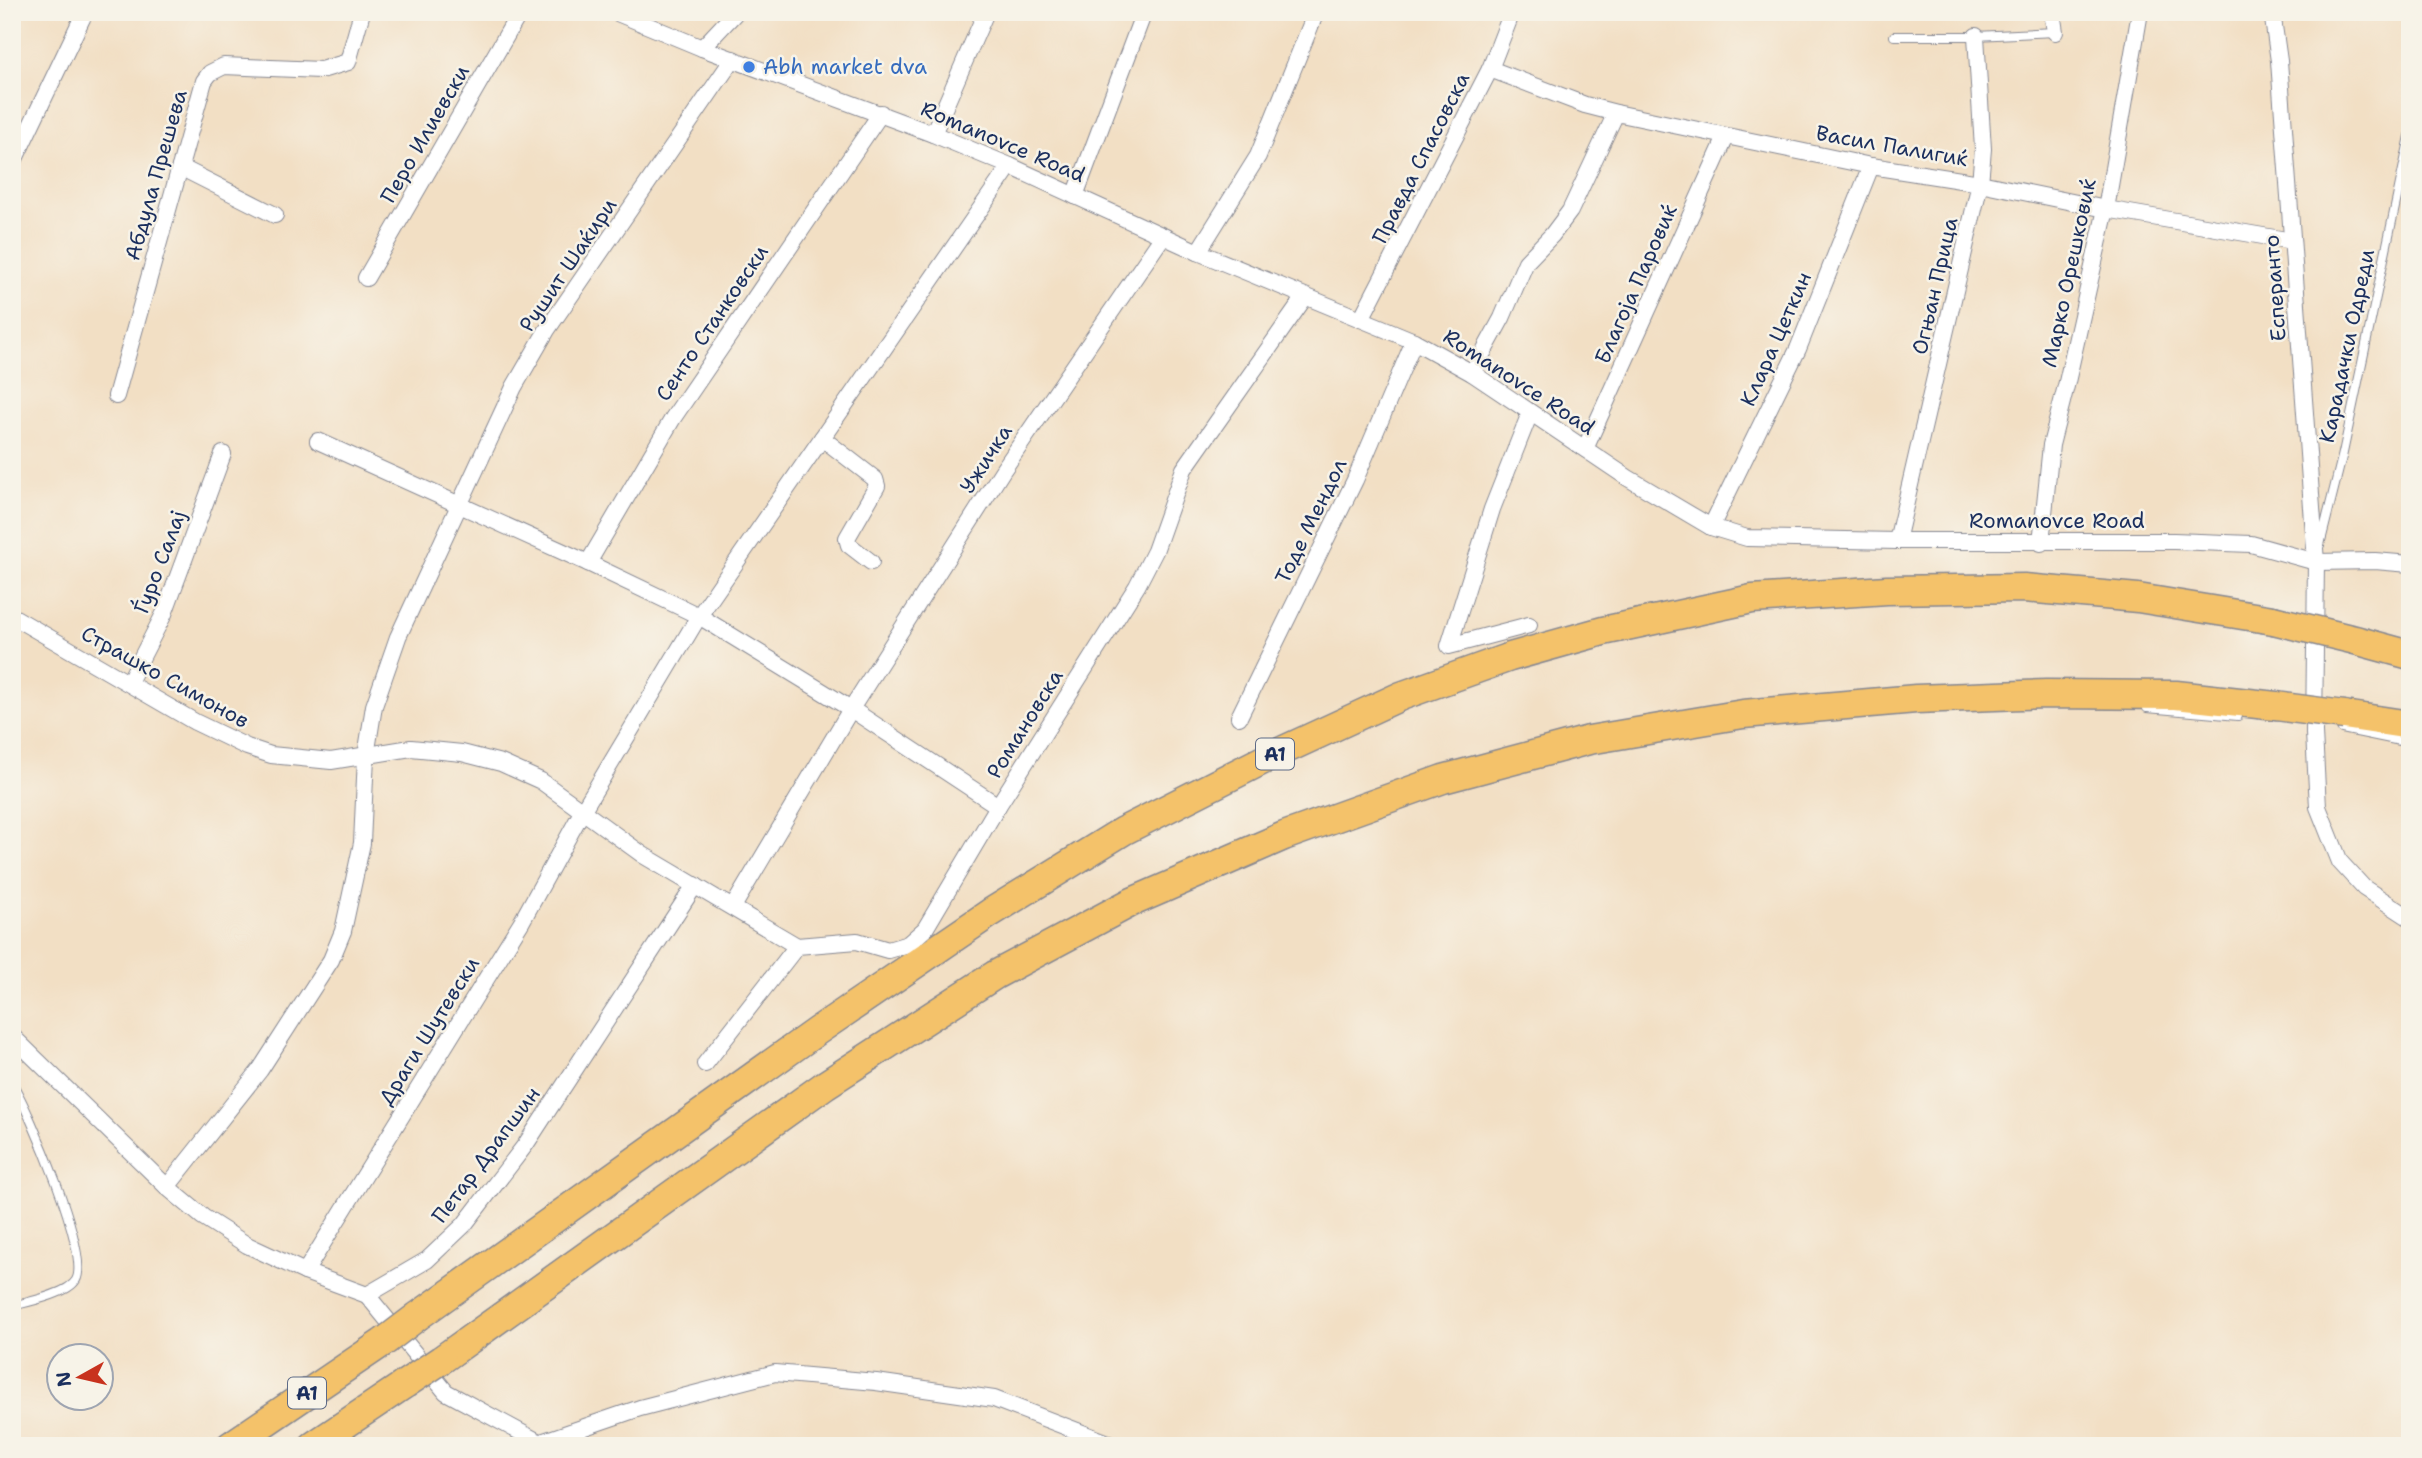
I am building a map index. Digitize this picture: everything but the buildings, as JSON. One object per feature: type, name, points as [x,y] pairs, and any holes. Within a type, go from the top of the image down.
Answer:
[{"type":"highway","name":"A1","points":[[230,1446],[385,1341],[817,1031],[990,913],[1123,831],[1273,755],[1401,696],[1510,657],[1602,631],[1752,599],[1887,590],[2024,588],[2138,598],[2273,620],[2410,655]]},
{"type":"highway","name":"A1","points":[[313,1446],[441,1360],[825,1085],[995,975],[1132,902],[1284,836],[1443,779],[1590,740],[1743,714],[1916,699],[2046,694],[2176,695],[2276,706],[2343,722],[2410,725]]},
{"type":"street","points":[[12,165],[85,12]]},
{"type":"street","name":"Абдула Прешева","points":[[116,396],[204,81],[210,73],[224,66],[321,70],[348,62],[362,12]]},
{"type":"street","name":"Перо Илиевски","points":[[366,278],[520,12]]},
{"type":"street","name":"Romanovce Road","points":[[615,12],[702,48],[933,134],[1198,252],[1414,341],[1472,373],[1585,449],[1711,527],[1746,538],[2251,544],[2316,562]]},
{"type":"street","points":[[702,48],[736,12]]},
{"type":"street","points":[[933,134],[986,12]]},
{"type":"street","points":[[1075,196],[1144,12]]},
{"type":"street","points":[[1198,252],[1258,156],[1316,12]]},
{"type":"street","name":"Правда Спасовска","points":[[1361,319],[1490,69],[1512,12]]},
{"type":"street","points":[[2052,12],[2055,32]]},
{"type":"street","name":"Марко Орешковиќ","points":[[2041,542],[2051,445],[2106,209],[2140,12]]},
{"type":"street","name":"Есперанто","points":[[2272,12],[2279,61],[2316,562],[2314,733],[2318,807],[2340,862],[2364,888],[2410,918]]},
{"type":"street","name":"Огњан Прица","points":[[1897,541],[1980,183],[1983,149],[1976,36]]},
{"type":"street","name":"Рушит Шаќири","points":[[167,1188],[260,1070],[331,960],[343,931],[362,843],[366,755],[374,706],[398,637],[514,387],[547,330],[733,59]]},
{"type":"street","name":"Васил Палигиќ","points":[[1490,69],[1585,105],[1726,137],[1871,166],[1980,183],[2106,209],[2292,241]]},
{"type":"street","name":"Сенто Станковски","points":[[588,563],[673,418],[881,113]]},
{"type":"street","points":[[1472,373],[1502,318],[1526,262],[1570,211],[1616,113]]},
{"type":"street","name":"Благоја Паровиќ","points":[[1585,449],[1726,137]]},
{"type":"street","name":"Драги Шутевски","points":[[305,1272],[522,921],[583,810],[699,616],[1010,166]]},
{"type":"street","name":"Клара Цеткин","points":[[1711,527],[1798,349],[1871,166]]},
{"type":"street","points":[[180,167],[275,215]]},
{"type":"street","name":"Ужичка","points":[[733,907],[851,709],[1003,470],[1163,236]]},
{"type":"street","name":"Романовска","points":[[797,946],[857,941],[888,950],[908,944],[925,929],[998,806],[1137,586],[1155,551],[1184,469],[1305,296]]},
{"type":"street","name":"Тоде Мендол","points":[[1239,717],[1356,480],[1414,341]]},
{"type":"street","points":[[1529,625],[1449,646],[1492,509],[1530,413]]},
{"type":"street","points":[[822,438],[875,479],[877,486],[847,538],[849,545],[871,562]]},
{"type":"street","points":[[318,441],[699,616],[851,709],[998,806]]},
{"type":"street","name":"Ѓуро Салај","points":[[129,682],[164,614],[223,454]]},
{"type":"street","points":[[2316,562],[2375,561],[2410,564]]},
{"type":"street","name":"Страшко Симонов","points":[[12,616],[195,722],[247,747],[271,755],[331,761],[411,748],[462,753],[501,763],[541,781],[643,855],[797,946]]},
{"type":"street","name":"Петар Драпшин","points":[[367,1295],[427,1260],[464,1225],[526,1144],[695,885]]},
{"type":"street","points":[[705,1064],[797,946]]},
{"type":"street","points":[[12,1036],[167,1188],[203,1217],[247,1245],[305,1272],[367,1295],[446,1392],[544,1444],[640,1408],[775,1373],[876,1382],[994,1399],[1116,1446]]},
{"type":"lane","points":[[1894,36],[2055,32]]},
{"type":"lane","name":"Карадачки Одреди","points":[[2316,562],[2343,453],[2410,136]]},
{"type":"lane","points":[[1916,699],[2019,705]]},
{"type":"lane","points":[[2140,708],[2245,716]]},
{"type":"lane","points":[[2343,722],[2410,743]]},
{"type":"lane","points":[[12,1083],[54,1173],[80,1261],[76,1280],[64,1290],[12,1307]]},
{"type":"place","name":"Abh market dva","points":[[749,67]]}]
